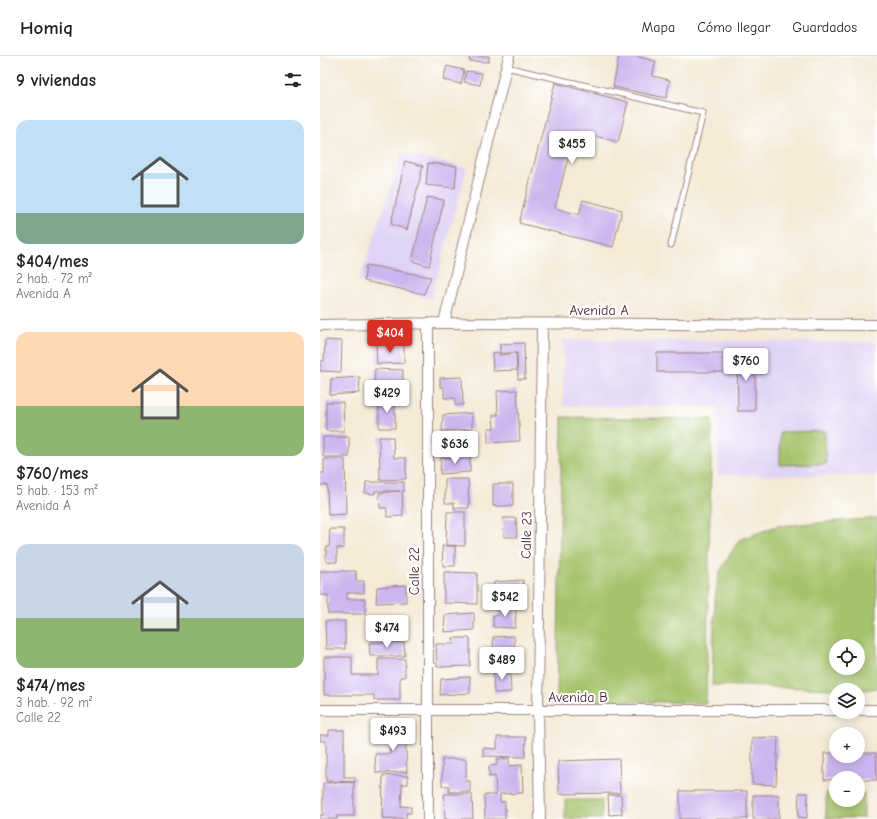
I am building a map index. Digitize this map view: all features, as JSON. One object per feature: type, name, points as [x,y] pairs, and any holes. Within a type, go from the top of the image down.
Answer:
[{"type":"street","points":[[444,323],[508,56]]},
{"type":"street","name":"Avenida A","points":[[320,325],[444,323],[877,325]]},
{"type":"street","name":"Calle 22","points":[[428,324],[428,819]]},
{"type":"street","name":"Calle 23","points":[[540,819],[538,711],[542,324]]},
{"type":"street","name":"Avenida B","points":[[320,710],[829,710]]},
{"type":"street","points":[[865,710],[877,710]]},
{"type":"lane","points":[[506,67],[703,113],[671,245]]},
{"type":"shaded area","points":[[402,153],[467,168],[431,299],[359,281]]},
{"type":"shaded area","points":[[563,340],[877,342],[877,476],[718,475],[718,407],[563,406]]},
{"type":"green space","points":[[562,417],[712,419],[706,703],[557,700]]},
{"type":"green space","points":[[825,431],[826,464],[780,465],[780,432]]},
{"type":"green space","points":[[877,518],[877,688],[865,690],[865,683],[829,683],[829,689],[712,685],[715,598],[719,573],[739,540],[777,526]]},
{"type":"green space","points":[[826,793],[829,793],[829,807],[864,807],[864,818],[826,818]]},
{"type":"green space","points":[[565,800],[602,800],[602,819],[565,819]]},
{"type":"building","points":[[470,56],[489,56],[489,62],[469,61]]},
{"type":"building","points":[[619,56],[634,56],[656,61],[652,76],[670,80],[666,98],[613,87]]},
{"type":"building","points":[[447,66],[464,70],[461,84],[443,80]]},
{"type":"building","points":[[466,71],[482,73],[480,85],[464,82]]},
{"type":"building","points":[[555,83],[628,102],[618,142],[575,131],[555,208],[579,215],[583,200],[622,210],[613,247],[519,223]]},
{"type":"building","points":[[405,161],[423,166],[407,230],[391,224]]},
{"type":"building","points":[[428,163],[457,166],[455,188],[426,185]]},
{"type":"building","points":[[427,197],[444,200],[429,266],[412,261]]},
{"type":"building","points":[[366,265],[431,277],[424,294],[364,281]]},
{"type":"building","points":[[325,340],[342,341],[341,372],[320,371],[320,361],[324,361]]},
{"type":"building","points":[[524,343],[525,379],[518,379],[517,353],[500,353],[500,344]]},
{"type":"building","points":[[376,344],[404,344],[404,363],[377,364]]},
{"type":"building","points":[[499,352],[499,355],[516,353],[517,370],[493,371],[492,353]]},
{"type":"building","points":[[657,353],[729,353],[729,372],[657,372]]},
{"type":"building","points":[[737,354],[755,354],[755,411],[738,411]]},
{"type":"building","points":[[375,369],[403,370],[403,392],[374,391]]},
{"type":"building","points":[[360,377],[359,393],[330,395],[331,379]]},
{"type":"building","points":[[462,377],[463,405],[455,405],[455,398],[444,398],[444,387],[440,387],[440,378]]},
{"type":"building","points":[[517,390],[520,441],[488,443],[488,428],[494,428],[493,415],[498,415],[497,391]]},
{"type":"building","points":[[379,400],[395,400],[395,428],[379,428]]},
{"type":"building","points":[[326,402],[343,402],[344,431],[326,431]]},
{"type":"building","points":[[472,413],[472,429],[442,431],[443,415]]},
{"type":"building","points":[[323,437],[349,437],[349,457],[323,457]]},
{"type":"building","points":[[379,437],[393,437],[394,458],[406,458],[406,479],[380,480]]},
{"type":"building","points":[[470,456],[470,472],[440,474],[441,458]]},
{"type":"building","points":[[324,459],[345,459],[346,514],[328,515],[327,485],[320,485],[320,473],[324,473]]},
{"type":"building","points":[[445,479],[468,479],[469,508],[454,508],[454,503],[445,503]]},
{"type":"building","points":[[366,482],[404,482],[404,492],[402,491],[403,516],[387,517],[387,508],[380,508],[379,493],[400,491],[375,491],[375,494],[365,493]]},
{"type":"building","points":[[493,484],[513,484],[513,506],[493,506]]},
{"type":"building","points":[[447,512],[465,512],[465,546],[446,545]]},
{"type":"building","points":[[503,518],[516,518],[517,537],[504,537]]},
{"type":"building","points":[[330,529],[344,529],[344,548],[337,548],[337,562],[326,562],[326,547],[329,547]]},
{"type":"building","points":[[442,546],[455,546],[455,566],[443,566]]},
{"type":"building","points":[[320,571],[356,571],[356,581],[364,581],[364,593],[347,593],[347,599],[365,599],[365,614],[328,614],[328,595],[320,595]]},
{"type":"building","points":[[444,572],[477,573],[477,604],[444,603]]},
{"type":"building","points":[[523,580],[522,596],[493,598],[494,582]]},
{"type":"building","points":[[406,585],[406,602],[376,603],[377,587]]},
{"type":"building","points":[[499,607],[516,609],[515,628],[493,627],[493,615],[498,616]]},
{"type":"building","points":[[474,613],[474,630],[444,632],[445,615]]},
{"type":"building","points":[[325,621],[345,621],[345,649],[326,649]]},
{"type":"building","points":[[514,636],[515,658],[494,659],[493,637]]},
{"type":"building","points":[[453,638],[470,638],[470,666],[437,667],[436,644],[454,644]]},
{"type":"building","points":[[404,642],[405,656],[370,656],[369,643]]},
{"type":"building","points":[[324,657],[352,657],[352,675],[378,675],[378,659],[405,659],[405,677],[400,677],[400,700],[374,700],[374,695],[324,695]]},
{"type":"building","points":[[510,669],[511,692],[494,693],[493,670]]},
{"type":"building","points":[[470,677],[470,693],[440,695],[441,679]]},
{"type":"building","points":[[405,728],[407,772],[376,773],[375,754],[390,754],[390,740],[381,740],[380,729]]},
{"type":"building","points":[[329,730],[344,730],[344,777],[355,777],[355,782],[326,781],[326,741],[320,741],[320,735],[329,735]]},
{"type":"building","points":[[497,737],[526,737],[525,757],[483,756],[483,748],[497,749]]},
{"type":"building","points":[[778,737],[776,785],[752,784],[752,738]]},
{"type":"building","points":[[824,753],[829,753],[829,763],[865,763],[865,753],[876,753],[877,780],[865,780],[865,771],[829,771],[829,780],[824,780]]},
{"type":"building","points":[[509,758],[509,766],[522,765],[523,793],[500,794],[500,802],[505,802],[505,819],[485,819],[484,795],[496,795],[495,776],[489,777],[489,766],[497,765],[497,759]]},
{"type":"building","points":[[442,759],[466,759],[466,781],[470,781],[470,792],[449,792],[449,786],[442,786]]},
{"type":"building","points":[[619,759],[620,793],[559,794],[558,761]]},
{"type":"building","points":[[383,775],[408,776],[408,784],[402,784],[401,806],[411,807],[411,813],[406,813],[406,819],[382,818]]},
{"type":"building","points":[[354,782],[354,816],[337,816],[337,819],[320,819],[320,815],[323,815],[323,783]]},
{"type":"building","points":[[680,791],[747,791],[747,819],[680,819]]},
{"type":"building","points":[[799,793],[808,793],[807,818],[798,817]]},
{"type":"building","points":[[444,794],[472,794],[473,819],[445,819]]},
{"type":"building","points":[[608,795],[621,795],[622,814],[609,815]]},
{"type":"building","points":[[753,795],[779,795],[779,819],[753,819]]}]
